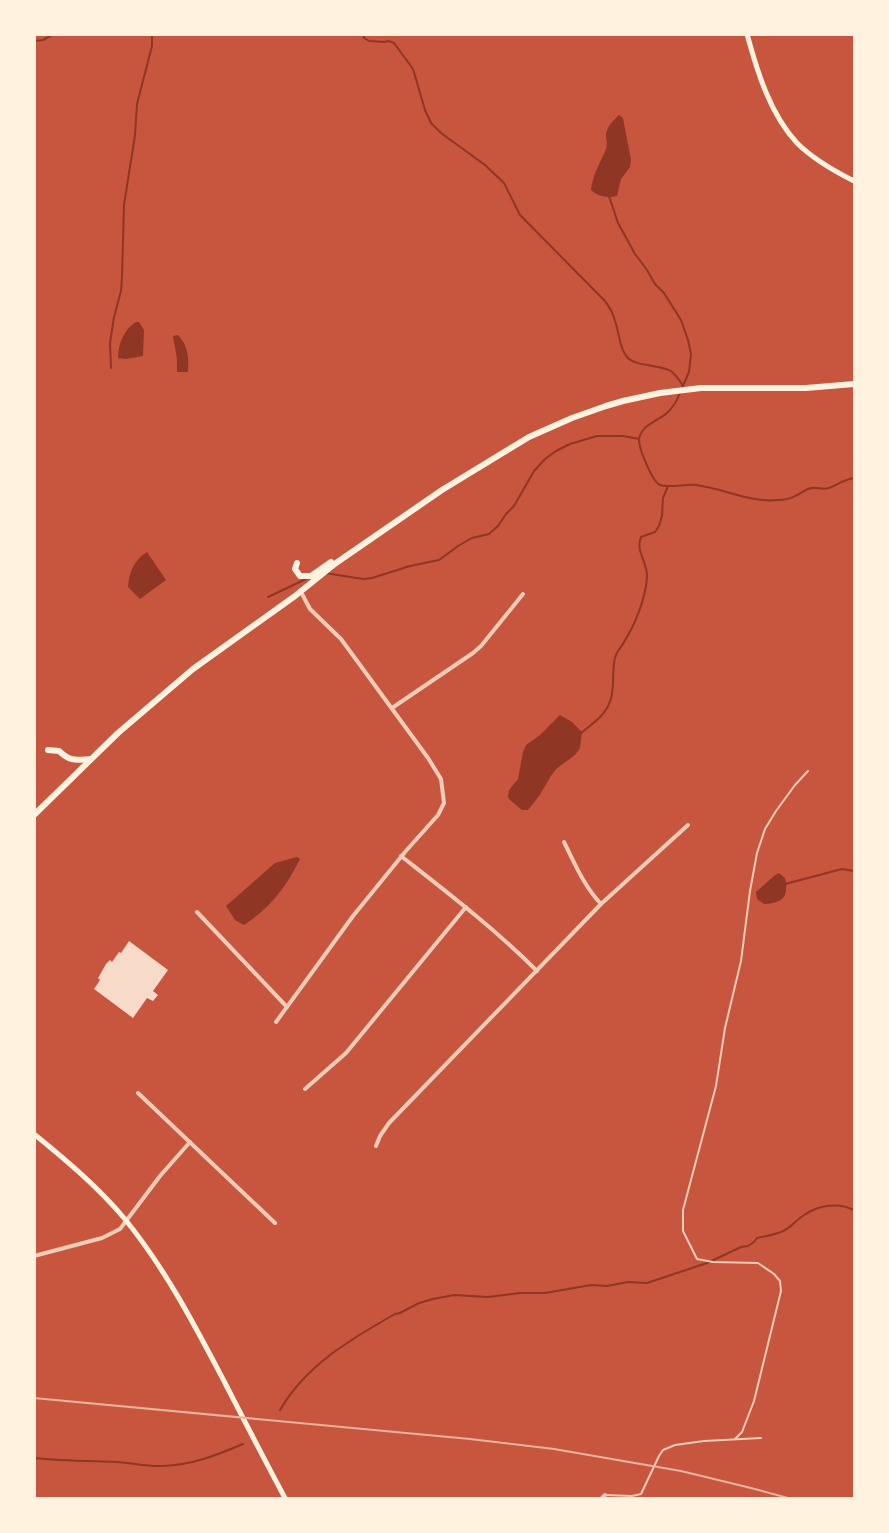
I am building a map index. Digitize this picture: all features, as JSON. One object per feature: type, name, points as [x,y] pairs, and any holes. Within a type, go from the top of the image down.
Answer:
[{"type":"main road","points":[[747,34],[768,96],[780,120],[796,141],[811,155],[855,181]]},
{"type":"main road","points":[[34,815],[146,708],[193,669],[336,563],[442,490],[530,437],[572,418],[643,396],[701,388],[806,388],[855,384]]},
{"type":"main road","points":[[297,563],[295,569],[300,576],[311,576],[418,502],[442,490]]},
{"type":"main road","points":[[48,750],[59,751],[72,760],[92,759]]},
{"type":"main road","points":[[34,1134],[93,1185],[126,1220],[154,1258],[183,1305],[285,1498]]},
{"type":"street","points":[[276,1022],[353,916],[401,856],[438,815],[444,803],[441,779],[341,639],[310,609],[301,591]]},
{"type":"street","points":[[392,708],[473,653],[523,594]]},
{"type":"street","points":[[376,1146],[388,1123],[601,904],[688,825]]},
{"type":"street","points":[[564,842],[585,884],[601,904]]},
{"type":"street","points":[[401,856],[508,942],[537,971]]},
{"type":"street","points":[[305,1089],[346,1053],[466,907]]},
{"type":"street","points":[[197,912],[287,1007]]},
{"type":"street","points":[[138,1093],[275,1224]]},
{"type":"street","points":[[34,1256],[102,1238],[120,1229],[160,1176],[190,1142]]},
{"type":"lane","points":[[735,1439],[742,1432],[754,1401],[781,1292],[780,1281],[758,1263],[713,1262],[697,1259],[683,1231],[683,1210],[716,1086],[725,1028],[741,961],[757,853],[765,829],[776,811],[808,771]]},
{"type":"lane","points":[[603,1497],[632,1497],[641,1494],[659,1456],[668,1447],[704,1441],[761,1438]]},
{"type":"shaded area","points":[[619,115],[623,118],[631,160],[630,167],[621,179],[617,196],[603,196],[591,190],[592,184],[607,147],[608,129]]},
{"type":"shaded area","points":[[136,322],[139,322],[144,330],[143,356],[118,358],[122,337]]},
{"type":"shaded area","points":[[178,335],[187,352],[188,372],[177,372],[173,336]]},
{"type":"shaded area","points":[[147,552],[166,580],[140,599],[128,587],[131,571],[142,555]]},
{"type":"shaded area","points":[[560,715],[582,732],[580,748],[575,755],[556,769],[528,810],[522,810],[508,797],[509,790],[518,779],[523,752],[526,745]]},
{"type":"shaded area","points":[[297,857],[300,859],[295,869],[270,904],[244,925],[235,920],[226,906],[275,863]]},
{"type":"shaded area","points":[[779,873],[785,878],[785,894],[776,902],[764,904],[757,899],[756,892]]},
{"type":"building","points":[[129,941],[168,970],[153,991],[158,995],[153,1001],[147,998],[133,1018],[94,989],[106,964],[110,960],[112,962],[119,952],[121,953]]},
{"type":"waterway","points":[[34,41],[43,40],[54,34]]},
{"type":"waterway","points":[[111,368],[110,343],[121,291],[124,205],[135,135],[137,104],[152,46],[152,34]]},
{"type":"waterway","points":[[363,34],[364,38],[369,41],[394,43],[413,69],[431,123],[485,165],[504,183],[520,215],[604,300],[613,315],[627,357],[636,362],[671,371],[683,386]]},
{"type":"waterway","points":[[609,196],[618,223],[635,254],[681,320],[691,354],[689,372],[682,388]]},
{"type":"waterway","points":[[680,393],[670,410],[646,427],[640,435],[641,450],[646,464],[653,478],[660,485],[696,485],[757,499],[779,500],[791,498],[811,488],[829,488],[854,478]]},
{"type":"waterway","points":[[325,573],[363,579],[372,578],[439,560],[458,546],[472,538],[489,534],[498,526],[514,506],[534,471],[556,451],[597,436],[623,436],[639,439]]},
{"type":"waterway","points":[[580,734],[604,713],[611,699],[616,656],[636,619],[646,585],[647,572],[640,547],[641,537],[655,532],[659,526],[663,498],[668,486]]},
{"type":"waterway","points":[[268,597],[306,579]]},
{"type":"waterway","points":[[785,884],[842,869],[854,871]]},
{"type":"waterway","points":[[280,1410],[303,1380],[331,1354],[378,1323],[419,1303],[454,1295],[488,1297],[545,1293],[591,1285],[647,1283],[707,1263],[748,1246],[757,1238],[784,1231],[804,1215],[816,1209],[835,1205],[854,1210]]},
{"type":"waterway","points":[[34,1458],[163,1466],[194,1462],[243,1444]]},
{"type":"railway","points":[[34,1398],[554,1449],[681,1471],[788,1498]]}]
